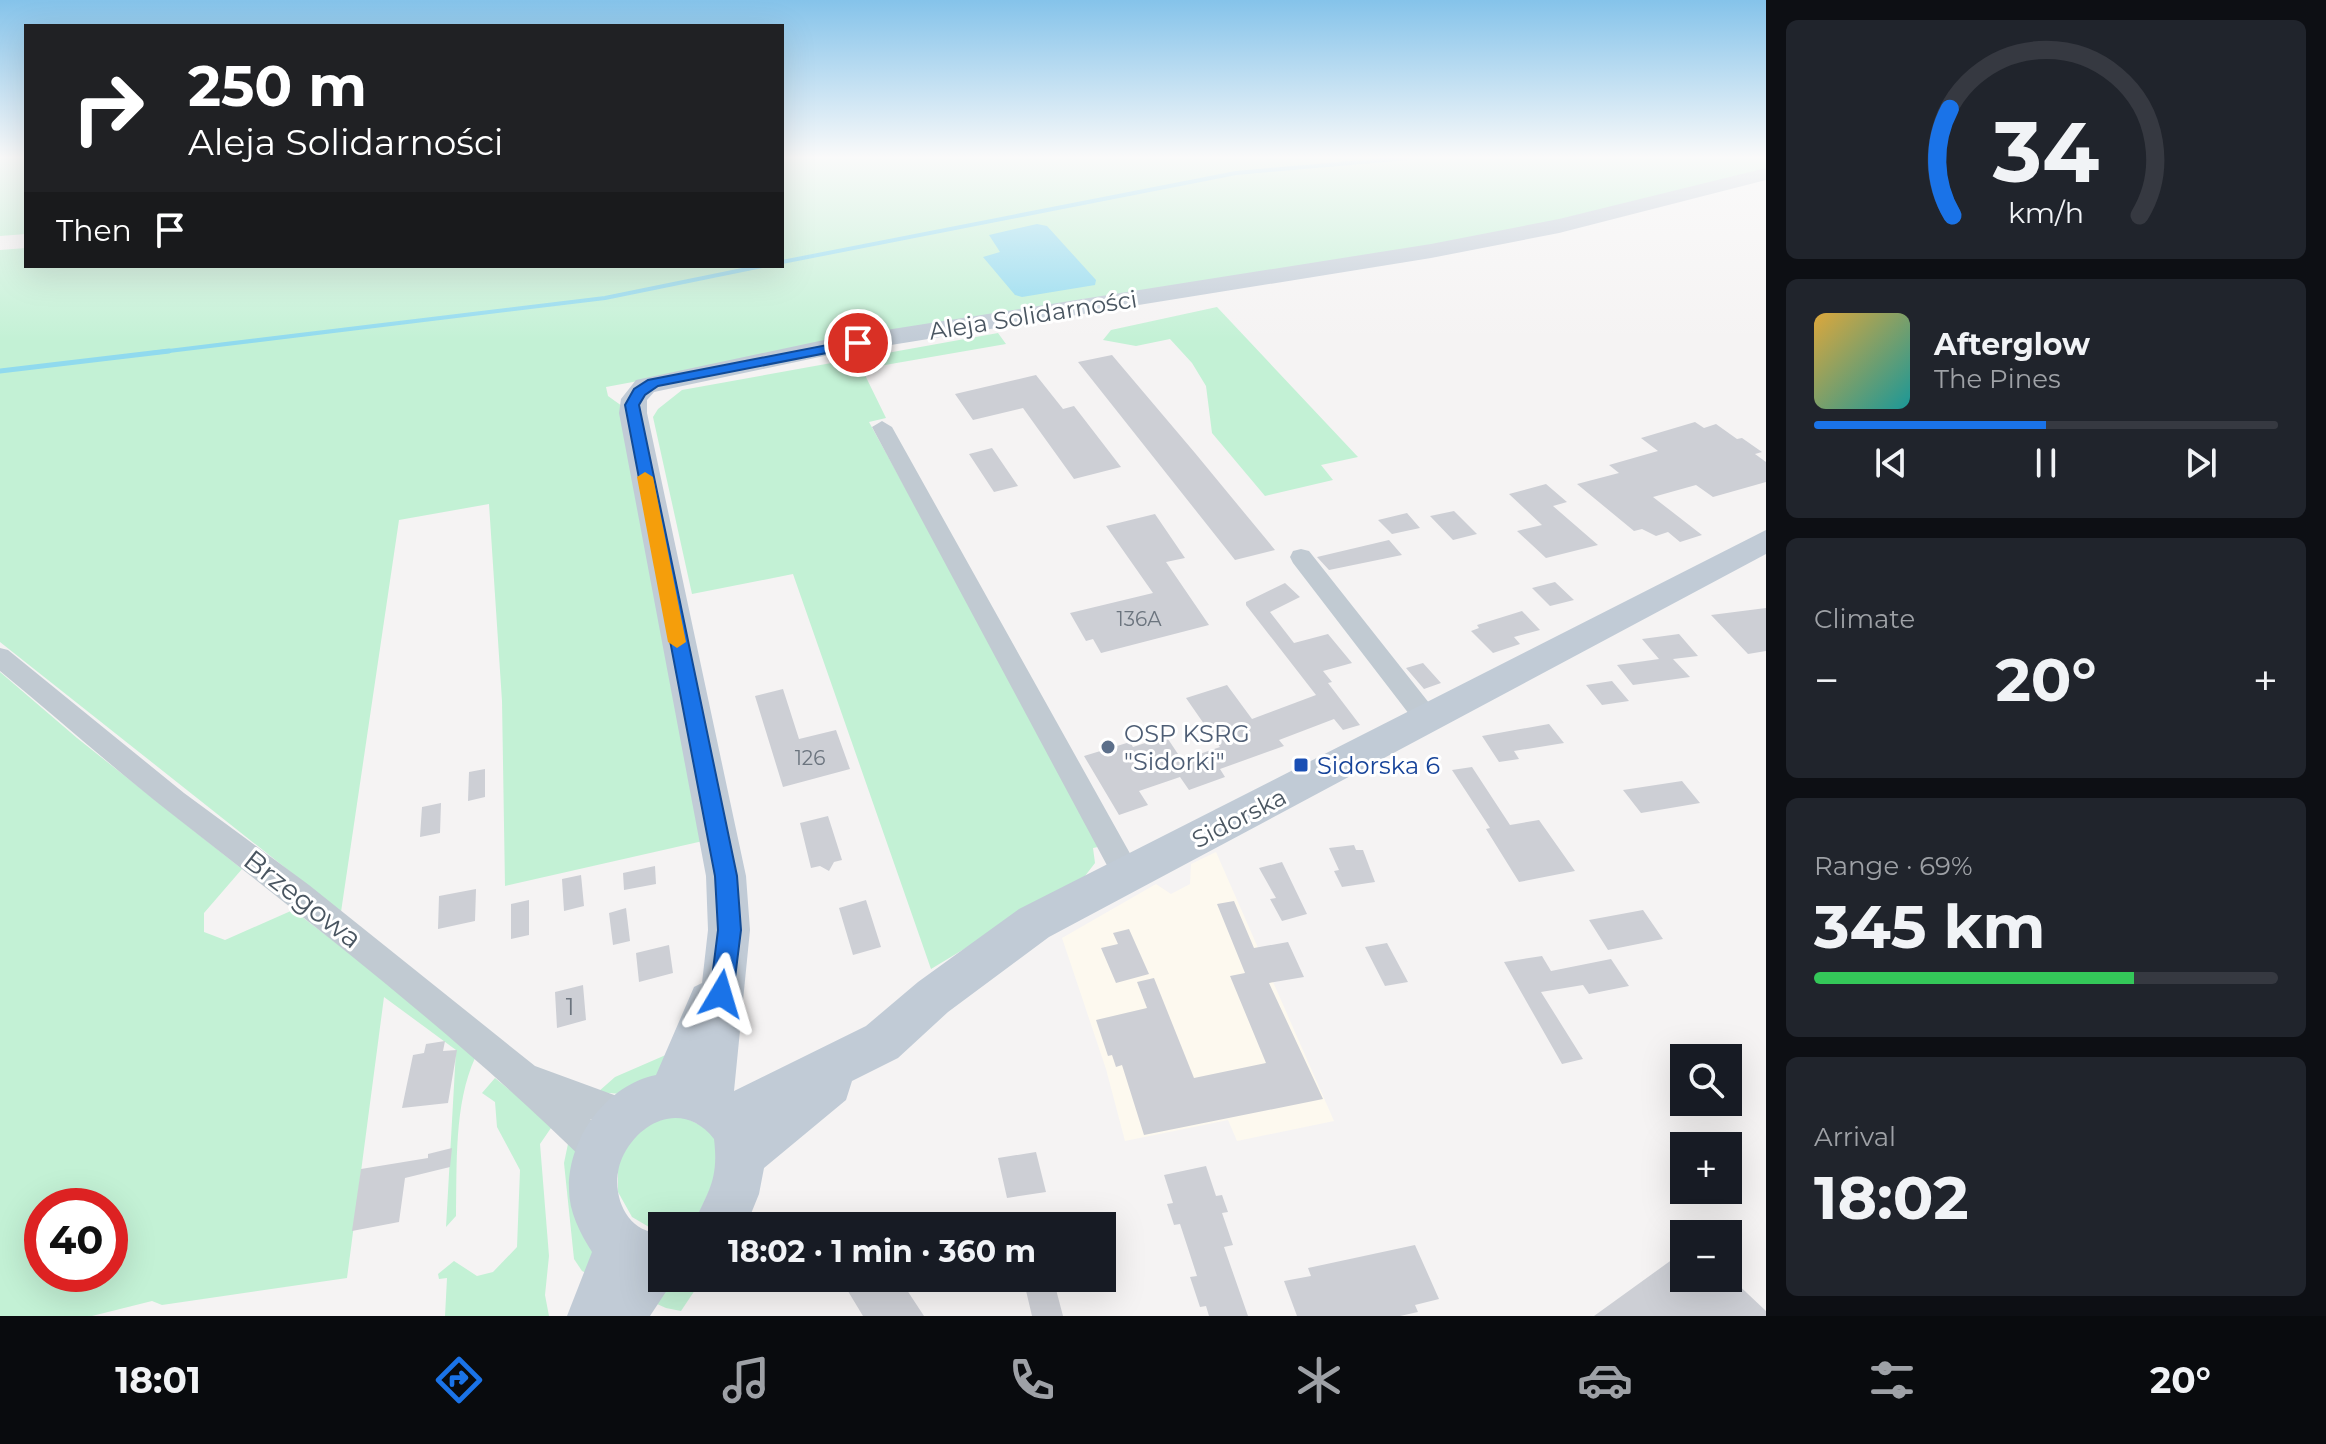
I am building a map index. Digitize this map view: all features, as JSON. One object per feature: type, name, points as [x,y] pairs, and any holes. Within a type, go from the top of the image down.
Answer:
[{"type":"street","name":"Aleja Solidarności","points":[[712,1118],[729,930],[726,876],[633,413],[634,399],[645,386],[829,347],[1431,251],[1585,219]]},
{"type":"street","points":[[882,427],[1127,875]]},
{"type":"street","name":"Sidorska","points":[[611,1133],[638,1104],[712,1118],[882,1042],[933,997],[1034,923],[1766,541]]},
{"type":"street","points":[[1301,557],[1428,720]]},
{"type":"street","name":"Brzegowa","points":[[0,657],[175,801],[299,894],[525,1079],[611,1133]]},
{"type":"street","points":[[712,1118],[741,1175],[736,1196],[726,1212]]},
{"type":"street","points":[[611,1133],[592,1177],[593,1204],[602,1228],[645,1254]]},
{"type":"street","points":[[593,1316],[645,1254]]},
{"type":"street","points":[[620,1316],[645,1254]]},
{"type":"shaded area","points":[[1216,852],[1334,1121],[1237,1141],[1228,1120],[1125,1141],[1106,1069],[1062,938],[1156,884],[1171,894],[1190,884],[1191,864]]},
{"type":"green space","points":[[0,219],[24,219],[24,234],[0,236]]},
{"type":"green space","points":[[784,219],[1560,219],[1484,238],[852,341],[606,387],[608,396],[622,406],[703,841],[505,886],[502,701],[489,504],[399,520],[341,912],[0,642],[0,250],[24,248],[24,268],[784,268]]},
{"type":"green space","points":[[1217,307],[1358,457],[1321,465],[1333,480],[1265,496],[1212,433],[1206,386],[1192,363],[1170,339],[1136,346],[1103,340],[1111,330]]},
{"type":"green space","points":[[998,333],[1006,344],[862,369],[886,418],[869,422],[1055,760],[1098,847],[1093,848],[1095,863],[1085,876],[931,969],[793,574],[692,594],[653,417],[658,409],[682,390]]},
{"type":"green space","points":[[0,672],[77,738],[242,869],[204,913],[204,932],[225,940],[293,910],[412,1001],[475,1058],[460,1115],[456,1216],[446,1227],[456,1050],[384,997],[347,1278],[162,1305],[152,1301],[92,1316],[0,1316]]},
{"type":"green space","points":[[668,1054],[668,1071],[621,1094],[598,1092],[615,1077]]},
{"type":"green space","points":[[495,1078],[553,1125],[540,1144],[549,1256],[545,1295],[549,1316],[445,1316],[447,1278],[439,1279],[438,1274],[454,1261],[477,1276],[493,1272],[517,1247],[520,1170],[497,1127],[495,1102],[482,1093]]},
{"type":"green space","points":[[674,1112],[714,1132],[722,1164],[699,1212],[648,1212],[648,1226],[632,1217],[618,1192],[618,1163],[637,1130]]},
{"type":"green space","points":[[569,1139],[578,1151],[594,1235],[590,1275],[582,1271],[574,1259],[564,1163]]},
{"type":"green space","points":[[648,1289],[648,1292],[694,1292],[681,1311],[639,1296]]},
{"type":"water","points":[[1037,224],[1047,226],[1096,280],[1095,285],[1022,297],[1015,295],[983,257],[1000,252],[989,235]]},
{"type":"building","points":[[1112,355],[1275,550],[1235,560],[1078,362]]},
{"type":"building","points":[[1036,375],[1063,409],[1074,406],[1121,467],[1074,479],[1023,408],[973,420],[955,394]]},
{"type":"building","points":[[1695,422],[1704,428],[1716,424],[1737,439],[1742,438],[1762,452],[1755,454],[1766,462],[1766,482],[1713,497],[1696,485],[1653,497],[1702,535],[1680,542],[1668,532],[1656,536],[1642,529],[1634,531],[1577,484],[1619,473],[1609,465],[1658,451],[1641,438]]},
{"type":"building","points":[[992,448],[1018,486],[994,492],[969,454]]},
{"type":"building","points":[[1546,484],[1567,502],[1553,506],[1598,545],[1546,558],[1517,531],[1542,525],[1509,494]]},
{"type":"building","points":[[1454,511],[1477,534],[1453,540],[1430,516]]},
{"type":"building","points":[[1407,513],[1420,528],[1392,534],[1378,520]]},
{"type":"building","points":[[1155,514],[1185,558],[1166,562],[1209,625],[1101,653],[1093,639],[1086,641],[1070,613],[1153,593],[1106,526]]},
{"type":"building","points":[[1389,540],[1402,555],[1329,570],[1317,557]]},
{"type":"building","points":[[1555,582],[1574,600],[1550,606],[1532,588]]},
{"type":"building","points":[[1285,583],[1300,597],[1270,612],[1294,643],[1328,634],[1352,663],[1323,671],[1332,682],[1328,683],[1360,725],[1343,730],[1334,719],[1279,740],[1284,746],[1220,769],[1225,777],[1189,790],[1180,777],[1139,791],[1148,805],[1119,815],[1084,756],[1130,742],[1133,747],[1166,736],[1182,760],[1220,747],[1186,698],[1227,685],[1252,719],[1316,695],[1246,605],[1246,602]]},
{"type":"building","points":[[1766,608],[1766,651],[1748,654],[1711,615]]},
{"type":"building","points":[[1522,611],[1540,630],[1514,637],[1520,644],[1493,653],[1471,631],[1479,628],[1477,625]]},
{"type":"building","points":[[1679,634],[1698,656],[1673,659],[1690,677],[1633,685],[1617,665],[1659,659],[1642,639]]},
{"type":"building","points":[[1423,663],[1441,683],[1424,689],[1406,668]]},
{"type":"building","points":[[1612,681],[1629,701],[1602,705],[1586,685]]},
{"type":"building","points":[[783,689],[799,739],[836,730],[850,769],[783,787],[755,696]]},
{"type":"building","points":[[1549,724],[1564,743],[1514,751],[1519,759],[1499,762],[1482,736]]},
{"type":"building","points":[[1472,767],[1510,825],[1539,820],[1575,871],[1519,882],[1486,829],[1490,828],[1452,770]]},
{"type":"building","points":[[485,769],[485,797],[468,801],[469,772]]},
{"type":"building","points":[[1682,781],[1700,803],[1641,813],[1623,790]]},
{"type":"building","points":[[441,803],[440,833],[420,837],[422,807]]},
{"type":"building","points":[[828,816],[842,860],[834,862],[829,871],[820,866],[811,868],[800,823]]},
{"type":"building","points":[[1354,845],[1356,850],[1363,850],[1375,882],[1342,887],[1334,871],[1339,870],[1329,848]]},
{"type":"building","points":[[1282,862],[1307,914],[1282,921],[1270,899],[1276,898],[1259,868]]},
{"type":"building","points":[[655,866],[656,884],[624,890],[623,873]]},
{"type":"building","points":[[581,875],[584,906],[564,911],[562,879]]},
{"type":"building","points":[[476,889],[475,921],[438,929],[439,896]]},
{"type":"building","points":[[529,900],[529,935],[511,939],[511,904]]},
{"type":"building","points":[[866,900],[881,947],[853,955],[839,908]]},
{"type":"building","points":[[1234,901],[1254,948],[1288,942],[1304,977],[1269,983],[1323,1099],[1144,1135],[1122,1065],[1116,1067],[1112,1055],[1108,1056],[1096,1020],[1147,1008],[1137,982],[1154,978],[1194,1078],[1266,1063],[1230,976],[1245,973],[1217,904]]},
{"type":"building","points":[[626,908],[630,941],[613,945],[609,913]]},
{"type":"building","points":[[1643,910],[1663,939],[1608,950],[1589,920]]},
{"type":"building","points":[[1129,929],[1149,974],[1116,983],[1101,948],[1118,944],[1113,933]]},
{"type":"building","points":[[1387,943],[1408,982],[1385,986],[1365,947]]},
{"type":"building","points":[[669,945],[673,973],[639,982],[636,953]]},
{"type":"building","points":[[1542,956],[1551,971],[1611,959],[1629,986],[1589,994],[1583,985],[1541,992],[1583,1059],[1562,1064],[1504,962]]},
{"type":"building","points":[[583,985],[586,1020],[557,1028],[555,992]]},
{"type":"building","points":[[445,1041],[443,1051],[457,1050],[448,1103],[402,1108],[413,1055],[424,1053],[426,1044]]},
{"type":"building","points":[[452,1148],[450,1167],[405,1178],[399,1222],[352,1231],[361,1169],[428,1158],[428,1154]]},
{"type":"building","points":[[1036,1152],[1046,1192],[1007,1198],[998,1158]]},
{"type":"building","points":[[1206,1166],[1216,1196],[1222,1195],[1228,1212],[1222,1213],[1233,1245],[1224,1247],[1248,1316],[1209,1316],[1206,1306],[1200,1307],[1190,1277],[1197,1276],[1180,1224],[1174,1225],[1167,1204],[1173,1203],[1164,1175]]},
{"type":"building","points":[[1415,1245],[1439,1299],[1415,1305],[1418,1312],[1400,1316],[1297,1316],[1284,1281],[1311,1276],[1308,1268]]},
{"type":"building","points":[[1670,1261],[1670,1292],[1742,1292],[1742,1288],[1766,1311],[1766,1316],[1594,1316]]},
{"type":"building","points":[[848,1292],[908,1292],[924,1316],[863,1316]]},
{"type":"building","points":[[1026,1292],[1057,1292],[1063,1316],[1032,1316]]},
{"type":"waterway","points":[[784,262],[999,219]]},
{"type":"waterway","points":[[152,353],[605,298],[752,268]]},
{"type":"waterway","points":[[0,371],[169,351]]},
{"type":"slow traffic","points":[[645,477],[677,642]]},
{"type":"place","name":"OSP KSRG \"Sidorki\"","points":[[1108,747]]},
{"type":"place","name":"Sidorska 6","points":[[1301,765]]},
{"type":"route","points":[[721,994],[729,930],[726,876],[632,405],[639,392],[653,383],[858,343]]}]
